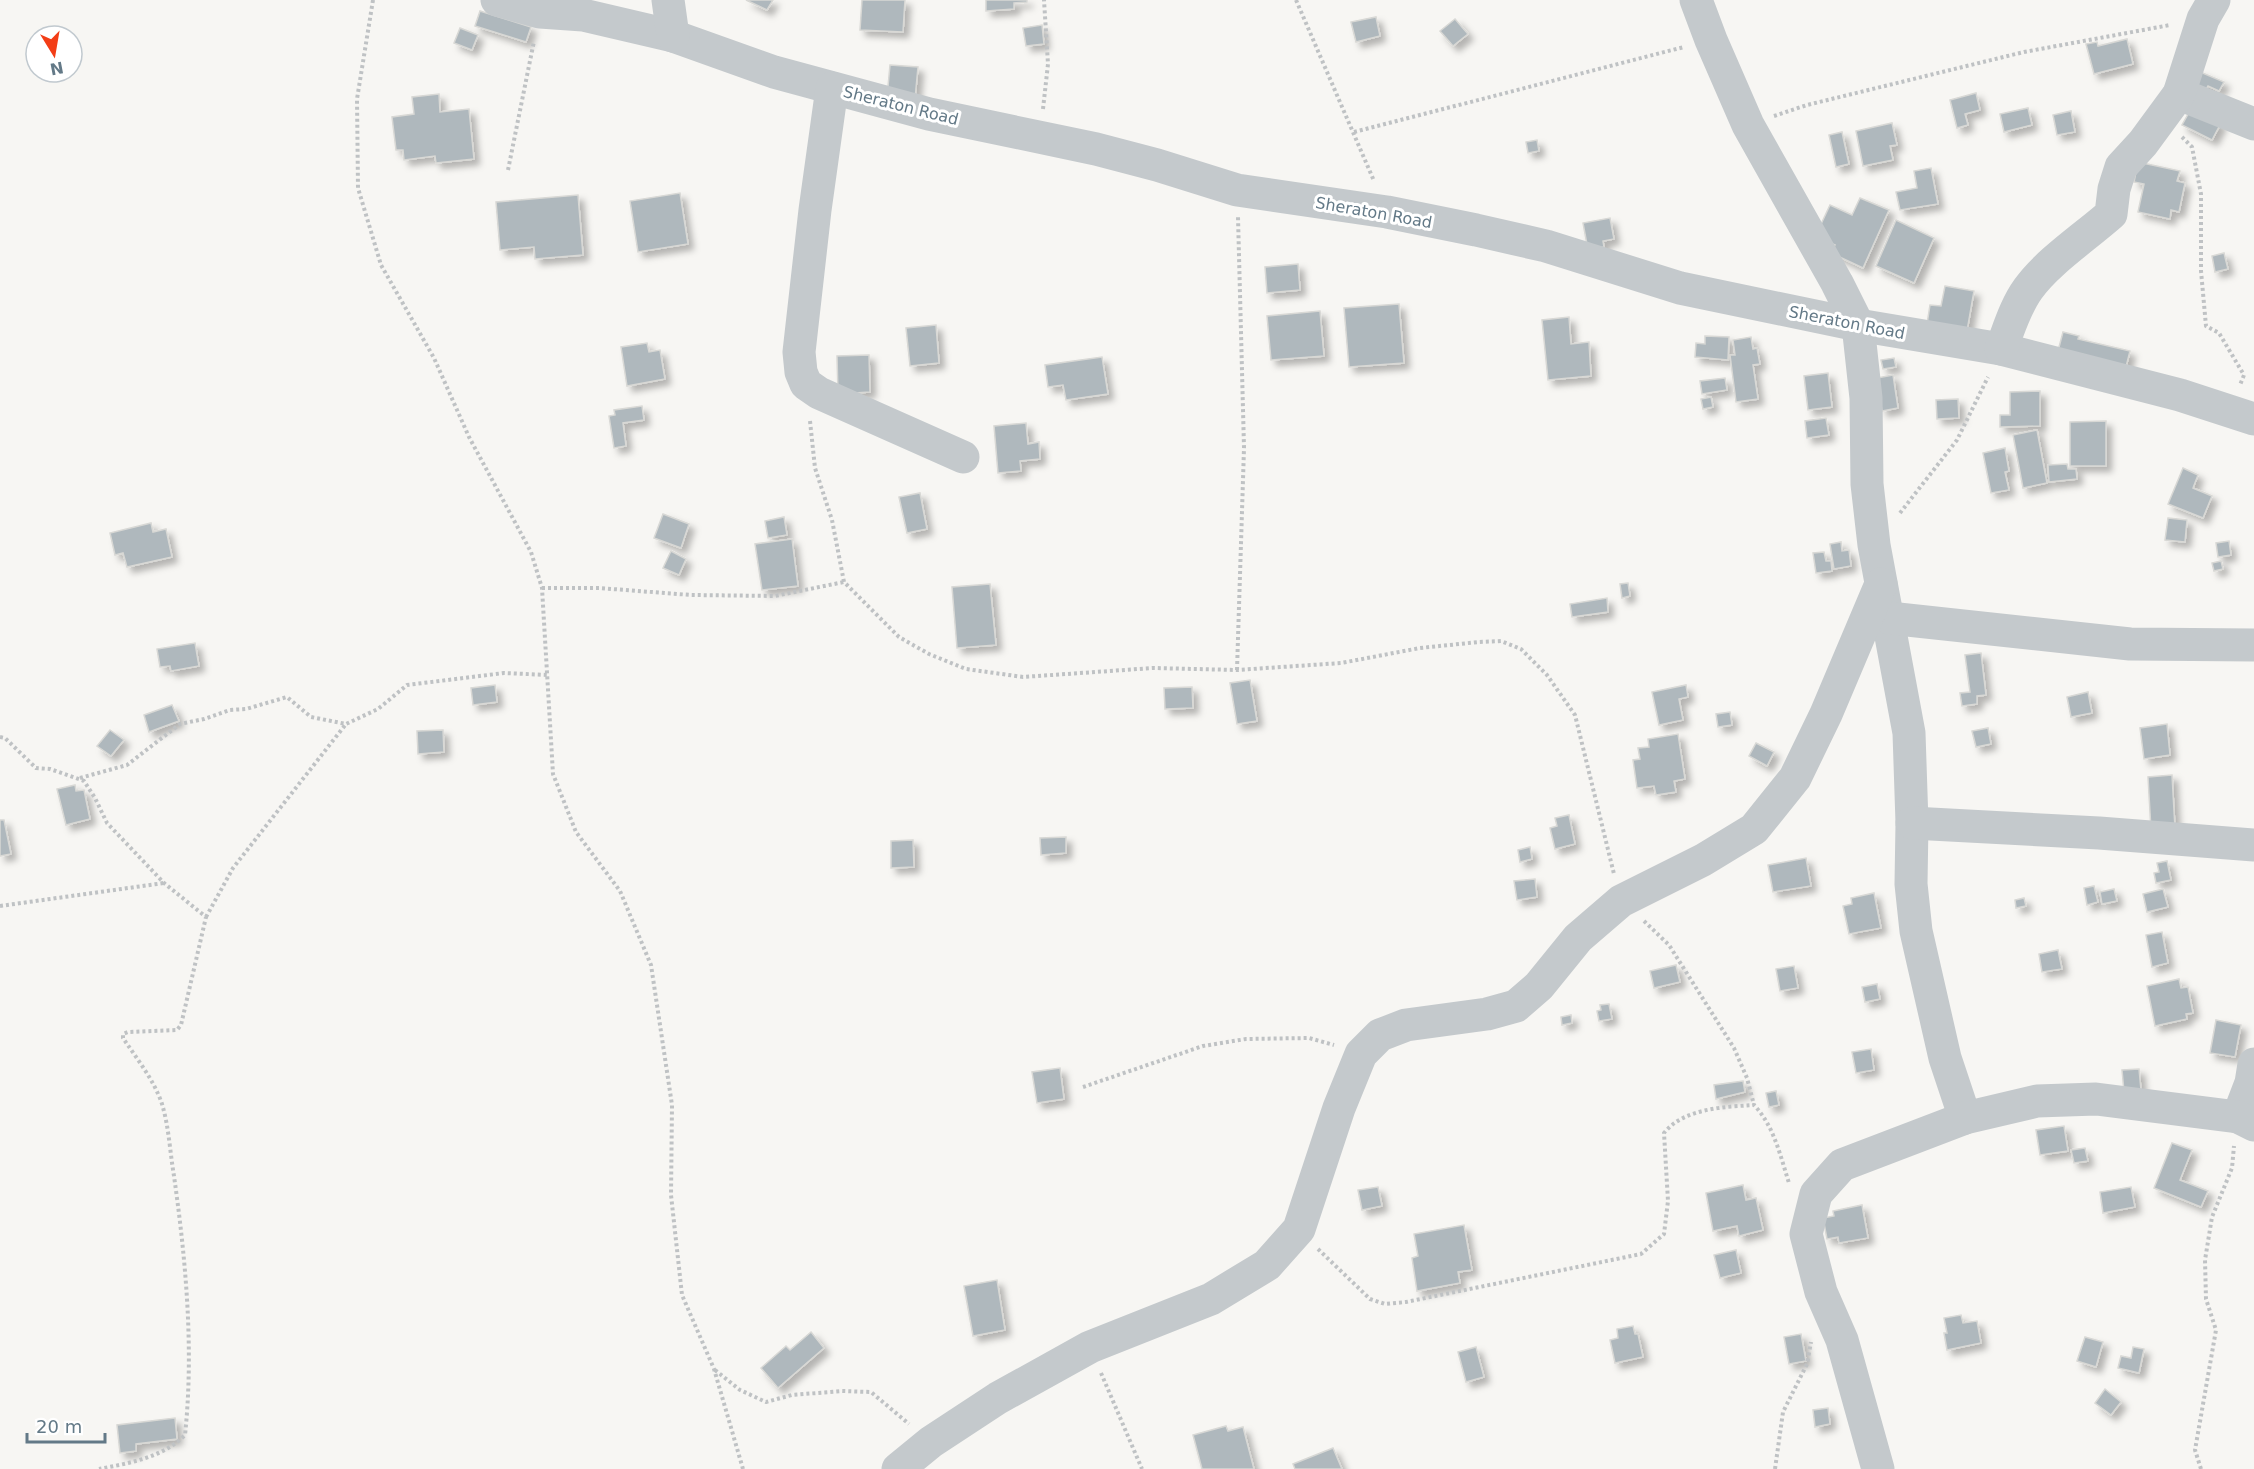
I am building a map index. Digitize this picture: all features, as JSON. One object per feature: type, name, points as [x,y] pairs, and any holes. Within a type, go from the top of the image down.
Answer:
[{"type":"street","name":"Sheraton Road","points":[[497,0],[540,12],[583,15],[673,36],[774,72],[832,88],[929,114],[1157,165],[1237,190],[1387,212],[1546,246],[1680,288],[1858,325],[2001,349],[2180,395],[2248,417]]},
{"type":"street","points":[[668,0],[673,36]]},
{"type":"street","points":[[1696,0],[1748,125],[1837,283],[1858,325],[1866,398],[1867,484],[1874,545],[1909,733],[1912,823],[1911,884],[1916,931],[1945,1058],[1965,1118]]},
{"type":"street","points":[[2001,349],[2016,308],[2028,289],[2042,273],[2111,214],[2114,189],[2121,167],[2143,143],[2170,105],[2209,10]]},
{"type":"street","points":[[832,88],[799,352],[801,372],[806,384],[819,393],[963,458]]},
{"type":"street","points":[[2170,105],[2254,124]]},
{"type":"street","points":[[898,1469],[931,1442],[998,1398],[1090,1347],[1211,1299],[1266,1265],[1299,1229],[1339,1108],[1361,1054],[1380,1035],[1406,1025],[1487,1014],[1516,1006],[1539,986],[1578,938],[1621,902],[1703,860],[1754,829],[1795,778],[1826,714],[1881,584]]},
{"type":"street","points":[[1889,618],[2130,644],[2254,645]]},
{"type":"street","points":[[1912,823],[2099,833],[2254,845]]},
{"type":"street","points":[[1878,1469],[1842,1340],[1821,1292],[1806,1234],[1816,1194],[1842,1165],[1965,1118],[2037,1101],[2096,1099],[2246,1121],[2254,1064]]},
{"type":"path","points":[[374,0],[357,99],[358,188],[381,265],[434,358],[469,436],[531,552],[542,588],[553,774],[576,832],[620,891],[651,965],[672,1105],[672,1195],[682,1295],[714,1369],[743,1469]]},
{"type":"path","points":[[1040,137],[1048,64],[1044,0]]},
{"type":"path","points":[[1296,0],[1387,212]]},
{"type":"path","points":[[1748,125],[1807,105],[2209,10]]},
{"type":"path","points":[[508,170],[540,12]]},
{"type":"path","points":[[1354,132],[1711,40]]},
{"type":"path","points":[[2170,105],[2192,147],[2201,194],[2201,271],[2206,326],[2219,333],[2244,375],[2239,386],[2248,417]]},
{"type":"path","points":[[1237,190],[1244,448],[1237,670]]},
{"type":"path","points":[[1874,545],[1957,440],[2001,349]]},
{"type":"path","points":[[806,384],[815,468],[832,520],[844,582],[899,637],[929,654],[966,669],[1023,677],[1153,668],[1237,670],[1341,663],[1420,648],[1479,642],[1501,641],[1521,649],[1547,675],[1575,715],[1621,902],[1669,945],[1734,1048],[1747,1078],[1754,1105],[1764,1115],[1774,1135],[1792,1190]]},
{"type":"path","points":[[542,588],[599,588],[691,595],[775,596],[844,582]]},
{"type":"path","points":[[99,1469],[131,1462],[166,1450],[185,1435],[189,1374],[179,1211],[162,1104],[151,1080],[123,1038],[123,1034],[177,1030],[181,1025],[206,917],[233,868],[346,724],[378,709],[407,685],[504,673],[548,675]]},
{"type":"path","points":[[80,778],[127,765],[180,724],[287,698],[311,717],[346,724]]},
{"type":"path","points":[[0,737],[5,738],[36,768],[80,778],[88,784],[107,823],[164,883],[206,917]]},
{"type":"path","points":[[0,906],[164,883]]},
{"type":"path","points":[[1083,1087],[1203,1046],[1246,1039],[1309,1038],[1361,1054]]},
{"type":"path","points":[[1299,1229],[1370,1299],[1384,1304],[1406,1302],[1641,1254],[1664,1234],[1668,1201],[1664,1133],[1669,1126],[1715,1107],[1754,1105]]},
{"type":"path","points":[[2201,1469],[2195,1450],[2216,1330],[2206,1299],[2205,1260],[2212,1217],[2232,1168],[2246,1121]]},
{"type":"path","points":[[1775,1469],[1783,1412],[1807,1364],[1821,1292]]},
{"type":"path","points":[[1090,1347],[1142,1469]]},
{"type":"path","points":[[714,1369],[740,1390],[766,1402],[792,1395],[842,1391],[871,1392],[931,1442]]},
{"type":"building","points":[[746,0],[773,0],[767,10]]},
{"type":"building","points":[[862,0],[905,0],[903,32],[860,30]]},
{"type":"building","points":[[986,0],[1027,0],[1027,2],[1014,3],[1014,9],[986,11]]},
{"type":"building","points":[[480,11],[531,27],[526,42],[475,26]]},
{"type":"building","points":[[1376,17],[1380,36],[1356,42],[1351,22]]},
{"type":"building","points":[[1455,19],[1468,34],[1453,46],[1440,31]]},
{"type":"building","points":[[1042,25],[1044,44],[1026,46],[1023,28]]},
{"type":"building","points":[[460,28],[478,35],[472,50],[454,43]]},
{"type":"building","points":[[2127,39],[2133,64],[2094,74],[2086,44],[2097,42],[2098,46]]},
{"type":"building","points":[[890,65],[918,67],[915,99],[887,97]]},
{"type":"building","points":[[2198,71],[2224,82],[2219,91],[2208,86],[2204,93],[2190,87]]},
{"type":"building","points":[[1976,93],[1980,110],[1965,114],[1968,125],[1957,128],[1950,100]]},
{"type":"building","points":[[439,94],[440,112],[469,109],[474,159],[436,163],[435,156],[404,160],[403,150],[396,150],[392,117],[414,114],[412,97]]},
{"type":"building","points":[[2028,108],[2032,125],[2004,132],[2000,114]]},
{"type":"building","points":[[2191,109],[2221,123],[2212,140],[2182,125]]},
{"type":"building","points":[[2071,111],[2075,132],[2057,135],[2053,115]]},
{"type":"building","points":[[1892,123],[1897,145],[1890,146],[1893,160],[1863,166],[1856,131]]},
{"type":"building","points":[[1842,132],[1849,164],[1836,167],[1829,135]]},
{"type":"building","points":[[1537,140],[1539,151],[1528,153],[1526,142]]},
{"type":"building","points":[[2138,162],[2180,171],[2177,181],[2185,183],[2179,212],[2171,210],[2170,219],[2138,212],[2144,184],[2134,182]]},
{"type":"building","points":[[1931,168],[1938,204],[1900,210],[1896,192],[1917,188],[1914,171]]},
{"type":"building","points":[[680,193],[688,244],[638,252],[630,201]]},
{"type":"building","points":[[578,195],[583,255],[535,259],[534,247],[500,250],[496,202]]},
{"type":"building","points":[[1860,198],[1889,210],[1863,268],[1831,253],[1835,245],[1815,237],[1830,205],[1852,215]]},
{"type":"building","points":[[1610,218],[1614,239],[1603,241],[1604,247],[1588,250],[1583,223]]},
{"type":"building","points":[[1896,220],[1934,238],[1914,283],[1876,266]]},
{"type":"building","points":[[2224,253],[2228,269],[2215,272],[2212,256]]},
{"type":"building","points":[[1298,264],[1300,290],[1267,293],[1265,267]]},
{"type":"building","points":[[1945,286],[1974,291],[1967,331],[1927,324],[1930,305],[1941,306]]},
{"type":"building","points":[[1399,304],[1404,363],[1349,367],[1344,308]]},
{"type":"building","points":[[1320,311],[1324,356],[1271,360],[1267,316]]},
{"type":"building","points":[[1569,317],[1571,344],[1589,342],[1591,376],[1548,380],[1542,320]]},
{"type":"building","points":[[936,325],[939,363],[910,366],[906,328]]},
{"type":"building","points":[[2063,332],[2079,336],[2078,339],[2130,351],[2126,367],[2058,351]]},
{"type":"building","points":[[1705,336],[1729,337],[1728,360],[1695,357],[1696,343],[1705,344]]},
{"type":"building","points":[[1751,337],[1753,349],[1757,348],[1760,364],[1753,365],[1758,399],[1736,402],[1730,355],[1735,355],[1733,340]]},
{"type":"building","points":[[647,343],[649,352],[660,350],[665,379],[627,386],[621,347]]},
{"type":"building","points":[[869,355],[870,392],[838,394],[837,356]]},
{"type":"building","points":[[1102,357],[1108,394],[1066,400],[1063,385],[1048,387],[1045,365]]},
{"type":"building","points":[[1894,358],[1896,367],[1883,369],[1881,360]]},
{"type":"building","points":[[1828,373],[1832,407],[1808,410],[1804,376]]},
{"type":"building","points":[[1893,375],[1898,408],[1882,411],[1877,378]]},
{"type":"building","points":[[1725,378],[1727,390],[1702,394],[1700,381]]},
{"type":"building","points":[[2040,391],[2040,426],[2000,427],[2000,415],[2010,415],[2010,392]]},
{"type":"building","points":[[1711,397],[1713,407],[1703,409],[1701,399]]},
{"type":"building","points":[[1958,399],[1959,418],[1937,419],[1936,400]]},
{"type":"building","points":[[642,406],[644,420],[623,423],[626,446],[614,448],[609,416],[615,415],[614,410]]},
{"type":"building","points":[[1826,418],[1829,435],[1807,438],[1805,421]]},
{"type":"building","points":[[2106,421],[2106,466],[2070,466],[2070,422]]},
{"type":"building","points":[[1026,423],[1028,444],[1039,442],[1040,459],[1020,461],[1021,471],[998,473],[994,426]]},
{"type":"building","points":[[2037,430],[2047,483],[2023,488],[2013,435]]},
{"type":"building","points":[[2005,448],[2009,471],[2005,472],[2009,490],[1991,493],[1983,453]]},
{"type":"building","points":[[2067,464],[2068,469],[2076,469],[2077,479],[2049,482],[2048,465]]},
{"type":"building","points":[[2183,468],[2198,475],[2193,488],[2212,496],[2203,518],[2168,504]]},
{"type":"building","points":[[920,493],[927,529],[907,533],[899,497]]},
{"type":"building","points":[[663,514],[689,524],[681,548],[654,538]]},
{"type":"building","points":[[784,517],[787,535],[768,538],[765,521]]},
{"type":"building","points":[[2168,518],[2187,520],[2185,542],[2165,540]]},
{"type":"building","points":[[151,523],[153,532],[166,529],[172,557],[127,567],[123,553],[115,555],[110,533]]},
{"type":"building","points":[[792,539],[798,586],[762,590],[755,544]]},
{"type":"building","points":[[2229,541],[2231,555],[2218,557],[2216,543]]},
{"type":"building","points":[[1841,542],[1842,551],[1849,550],[1851,566],[1834,569],[1830,544]]},
{"type":"building","points":[[671,551],[686,559],[679,575],[663,568]]},
{"type":"building","points":[[1824,552],[1826,561],[1831,561],[1832,571],[1816,573],[1813,553]]},
{"type":"building","points":[[2221,561],[2223,569],[2214,571],[2212,563]]},
{"type":"building","points":[[1628,583],[1630,596],[1622,598],[1620,584]]},
{"type":"building","points":[[990,584],[996,645],[957,648],[952,587]]},
{"type":"building","points":[[1607,598],[1608,612],[1572,617],[1570,604]]},
{"type":"building","points":[[195,643],[199,666],[171,671],[170,666],[160,667],[157,649]]},
{"type":"building","points":[[1981,653],[1986,695],[1977,696],[1977,704],[1962,706],[1960,693],[1970,692],[1965,655]]},
{"type":"building","points":[[1250,680],[1257,721],[1237,724],[1230,683]]},
{"type":"building","points":[[495,685],[497,702],[473,705],[471,688]]},
{"type":"building","points":[[1686,685],[1688,697],[1679,699],[1683,720],[1659,725],[1652,692]]},
{"type":"building","points":[[1192,687],[1193,708],[1165,709],[1164,688]]},
{"type":"building","points":[[2088,692],[2092,713],[2071,717],[2067,697]]},
{"type":"building","points":[[172,705],[179,721],[149,732],[144,715]]},
{"type":"building","points":[[1730,712],[1732,725],[1718,727],[1716,714]]},
{"type":"building","points":[[2167,724],[2170,755],[2144,759],[2140,728]]},
{"type":"building","points":[[1988,728],[1991,744],[1976,747],[1972,731]]},
{"type":"building","points":[[110,730],[124,740],[111,756],[97,746]]},
{"type":"building","points":[[443,730],[444,752],[418,754],[417,731]]},
{"type":"building","points":[[1678,734],[1685,779],[1674,781],[1676,792],[1656,795],[1654,786],[1637,788],[1633,760],[1640,759],[1638,748],[1649,747],[1648,739]]},
{"type":"building","points":[[1756,743],[1774,752],[1767,766],[1749,756]]},
{"type":"building","points":[[2172,775],[2175,828],[2151,830],[2148,777]]},
{"type":"building","points":[[75,785],[76,791],[84,790],[90,819],[66,825],[57,789]]},
{"type":"building","points":[[1569,815],[1575,844],[1555,849],[1550,828],[1557,826],[1555,818]]},
{"type":"building","points":[[0,820],[4,820],[11,854],[0,856]]},
{"type":"building","points":[[1066,837],[1066,853],[1041,855],[1040,838]]},
{"type":"building","points":[[913,840],[914,867],[891,868],[891,841]]},
{"type":"building","points":[[1530,847],[1532,859],[1520,862],[1518,850]]},
{"type":"building","points":[[1806,858],[1811,886],[1773,892],[1768,865]]},
{"type":"building","points":[[2167,861],[2171,880],[2156,883],[2154,873],[2159,872],[2157,863]]},
{"type":"building","points":[[1535,879],[1537,897],[1517,900],[1514,881]]},
{"type":"building","points":[[2094,886],[2098,902],[2087,905],[2084,888]]},
{"type":"building","points":[[2114,889],[2117,901],[2102,904],[2100,892]]},
{"type":"building","points":[[2163,889],[2168,907],[2147,912],[2143,894]]},
{"type":"building","points":[[1874,893],[1881,928],[1849,934],[1843,906],[1852,904],[1851,898]]},
{"type":"building","points":[[2024,898],[2026,906],[2016,908],[2015,900]]},
{"type":"building","points":[[2162,932],[2168,963],[2152,967],[2146,935]]},
{"type":"building","points":[[2058,950],[2062,969],[2042,972],[2039,954]]},
{"type":"building","points":[[1676,965],[1680,982],[1654,988],[1650,971]]},
{"type":"building","points":[[1794,966],[1798,988],[1780,991],[1776,969]]},
{"type":"building","points":[[2179,979],[2181,988],[2188,987],[2193,1013],[2186,1014],[2187,1019],[2155,1026],[2147,986]]},
{"type":"building","points":[[1877,984],[1880,999],[1865,1002],[1862,987]]},
{"type":"building","points":[[1609,1004],[1612,1019],[1599,1021],[1597,1011],[1601,1010],[1600,1005]]},
{"type":"building","points":[[1571,1015],[1572,1023],[1562,1025],[1561,1017]]},
{"type":"building","points":[[2216,1020],[2241,1025],[2235,1057],[2210,1053]]},
{"type":"building","points":[[1871,1049],[1874,1070],[1856,1073],[1852,1052]]},
{"type":"building","points":[[1060,1068],[1064,1099],[1037,1103],[1032,1072]]},
{"type":"building","points":[[2139,1069],[2141,1090],[2124,1092],[2122,1070]]},
{"type":"building","points":[[1743,1081],[1745,1092],[1716,1099],[1714,1085]]},
{"type":"building","points":[[1776,1091],[1779,1105],[1769,1107],[1766,1093]]},
{"type":"building","points":[[2064,1126],[2068,1151],[2040,1155],[2036,1130]]},
{"type":"building","points":[[2172,1143],[2192,1150],[2180,1180],[2208,1191],[2201,1207],[2154,1188]]},
{"type":"building","points":[[2085,1148],[2088,1161],[2074,1163],[2071,1150]]},
{"type":"building","points":[[1743,1185],[1746,1200],[1756,1198],[1763,1230],[1739,1236],[1737,1226],[1713,1231],[1706,1193]]},
{"type":"building","points":[[1378,1187],[1382,1206],[1362,1210],[1358,1190]]},
{"type":"building","points":[[2131,1187],[2135,1207],[2103,1213],[2100,1192]]},
{"type":"building","points":[[1862,1205],[1868,1238],[1839,1243],[1838,1237],[1827,1239],[1823,1218],[1834,1216],[1833,1211]]},
{"type":"building","points":[[1464,1225],[1472,1270],[1458,1272],[1460,1283],[1417,1291],[1412,1258],[1418,1256],[1414,1234]]},
{"type":"building","points":[[1736,1250],[1741,1273],[1720,1278],[1714,1255]]},
{"type":"building","points":[[997,1280],[1005,1330],[973,1336],[964,1286]]},
{"type":"building","points":[[1961,1315],[1963,1323],[1977,1321],[1981,1343],[1947,1350],[1944,1318]]},
{"type":"building","points":[[1633,1326],[1635,1334],[1638,1334],[1643,1357],[1615,1363],[1610,1340],[1618,1338],[1617,1329]]},
{"type":"building","points":[[811,1332],[824,1348],[778,1388],[761,1368],[786,1346],[790,1350]]},
{"type":"building","points":[[1801,1334],[1806,1361],[1789,1364],[1784,1337]]},
{"type":"building","points":[[2085,1337],[2103,1342],[2096,1367],[2077,1361]]},
{"type":"building","points":[[1476,1347],[1484,1377],[1466,1382],[1458,1352]]},
{"type":"building","points":[[2133,1347],[2144,1349],[2139,1373],[2118,1368],[2121,1356],[2131,1358]]},
{"type":"building","points":[[2105,1389],[2121,1402],[2111,1415],[2095,1403]]},
{"type":"building","points":[[1828,1408],[1830,1424],[1815,1427],[1813,1410]]},
{"type":"building","points":[[175,1418],[177,1439],[136,1444],[136,1451],[120,1453],[117,1425]]},
{"type":"building","points":[[1226,1426],[1228,1431],[1243,1427],[1254,1469],[1202,1469],[1193,1435]]},
{"type":"building","points":[[1333,1448],[1342,1469],[1295,1469],[1293,1464]]}]
